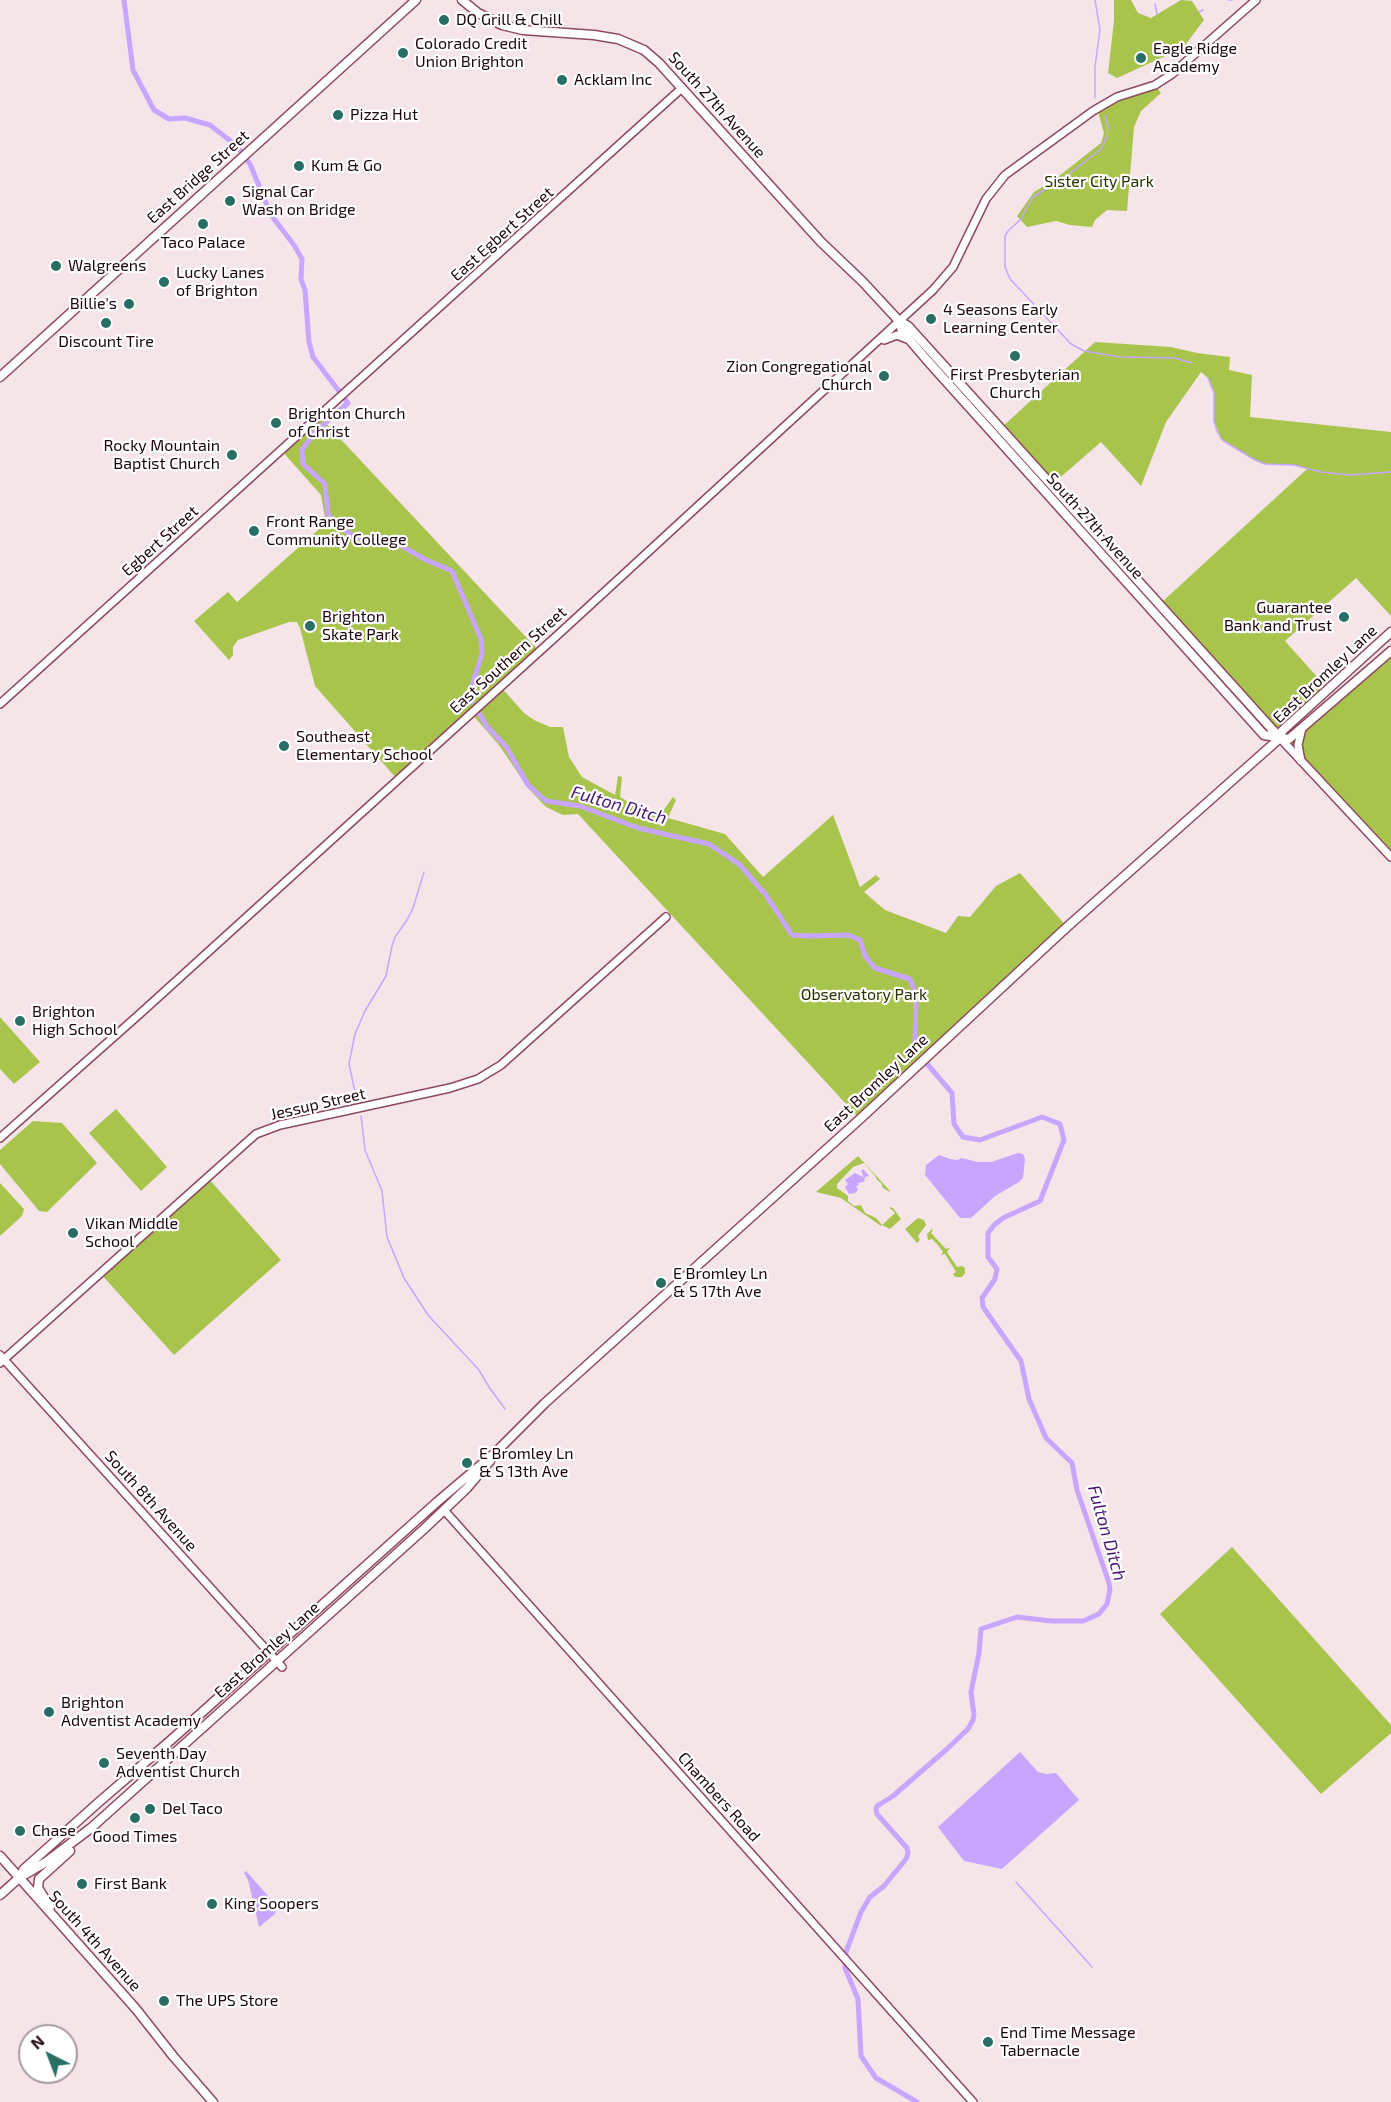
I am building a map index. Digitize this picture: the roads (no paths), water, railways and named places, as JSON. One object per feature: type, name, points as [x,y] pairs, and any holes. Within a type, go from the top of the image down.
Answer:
[{"type":"main road","name":"East Bridge Street","points":[[0,377],[416,0]]},
{"type":"main road","name":"South 27th Avenue","points":[[462,0],[489,20],[513,28],[604,36],[630,43],[644,50],[682,88],[821,242],[899,321],[908,326],[1280,738]]},
{"type":"main road","name":"South 27th Avenue","points":[[899,321],[902,331],[910,341],[1264,735],[1280,738]]},
{"type":"main road","name":"East Bromley Lane","points":[[20,1878],[24,1869],[495,1453],[545,1403],[860,1119],[1067,927],[1280,738],[1282,731],[1391,632]]},
{"type":"main road","name":"East Bromley Lane","points":[[1280,738],[1289,739],[1391,651]]},
{"type":"main road","name":"East Bromley Lane","points":[[0,1895],[20,1878],[79,1838],[280,1664],[444,1510],[481,1473],[495,1453]]},
{"type":"main road","points":[[426,1512],[436,1508],[444,1510],[444,1503],[474,1470]]},
{"type":"main road","points":[[135,1772],[152,1773],[155,1762],[165,1746]]},
{"type":"main road","points":[[105,1816],[118,1793],[118,1785]]},
{"type":"main road","points":[[50,1913],[50,1905],[38,1888],[39,1879],[76,1846],[79,1838]]},
{"type":"main road","name":"South 4th Avenue","points":[[0,1856],[136,2009],[213,2102]]},
{"type":"street","name":"East Southern Street","points":[[0,1138],[143,1011],[874,346],[945,278],[957,260],[986,199],[1005,175],[1093,111],[1117,97],[1155,85],[1173,74],[1257,0]]},
{"type":"street","name":"East Egbert Street","points":[[339,398],[682,88]]},
{"type":"street","points":[[874,346],[894,335],[910,341]]},
{"type":"street","name":"Egbert Street","points":[[0,705],[339,398]]},
{"type":"street","points":[[1302,728],[1298,745],[1302,763]]},
{"type":"street","name":"South 27th Avenue","points":[[1280,738],[1391,857]]},
{"type":"street","name":"Jessup Street","points":[[1,1359],[255,1134],[280,1125],[461,1086],[478,1079],[508,1058],[666,917]]},
{"type":"street","name":"South 8th Avenue","points":[[1,1359],[280,1664]]},
{"type":"street","name":"Chambers Road","points":[[444,1510],[973,2102]]},
{"type":"waterway","name":"Fulton Ditch","points":[[124,0],[133,70],[154,110],[169,119],[185,118],[210,125],[237,146],[250,164],[271,215],[302,259],[301,279],[305,290],[309,342],[313,357],[348,403],[315,432],[302,450],[303,464],[325,484],[328,515],[340,528],[358,538],[382,538],[395,542],[424,559],[452,571],[481,639],[482,654],[470,692],[472,702]]},
{"type":"waterway","points":[[1095,0],[1100,30],[1095,66],[1095,98]]},
{"type":"waterway","points":[[1155,4],[1157,14]]},
{"type":"waterway","points":[[1199,12],[1203,10]]},
{"type":"waterway","points":[[1105,115],[1108,127],[1107,136],[1101,149],[1069,174],[1033,197],[1020,220],[1008,231],[1005,236],[1005,267],[1010,279],[1071,344],[1084,351],[1120,357],[1175,358],[1192,363]]},
{"type":"waterway","points":[[1208,378],[1214,393],[1214,421],[1222,440],[1255,460],[1265,464],[1294,465],[1321,472],[1351,475],[1391,472]]},
{"type":"waterway","name":"Fulton Ditch","points":[[479,713],[486,725],[507,748],[528,785],[546,801],[580,806],[638,828],[709,844],[739,864],[766,895],[792,935],[848,935],[860,940],[865,956],[875,968],[910,979],[916,994],[915,1041],[917,1052]]},
{"type":"waterway","points":[[357,1101],[349,1064],[355,1034],[365,1011],[386,976],[395,937],[413,908],[424,872]]},
{"type":"waterway","name":"Fulton Ditch","points":[[917,2102],[876,2078],[861,2056],[858,1999],[845,1968],[846,1952],[861,1912],[870,1897],[884,1886],[906,1859],[908,1853],[907,1848],[877,1814],[877,1806],[893,1796],[968,1729],[974,1715],[971,1692],[981,1629],[1017,1617],[1051,1621],[1083,1621],[1099,1614],[1107,1604],[1110,1590],[1077,1490],[1072,1463],[1046,1438],[1029,1399],[1021,1361],[983,1307],[982,1298],[995,1279],[997,1269],[988,1257],[988,1233],[1003,1218],[1040,1201],[1064,1140],[1060,1124],[1042,1117],[980,1140],[963,1137],[954,1124],[952,1093],[928,1065]]},
{"type":"waterway","points":[[361,1116],[365,1150],[382,1191],[387,1237],[404,1278],[428,1315],[479,1370],[505,1409]]},
{"type":"waterway","points":[[1016,1882],[1092,1967]]},
{"type":"place","name":"DQ Grill & Chill","points":[[444,20]]},
{"type":"place","name":"Colorado Credit Union Brighton","points":[[403,53]]},
{"type":"place","name":"Eagle Ridge Academy","points":[[1141,58]]},
{"type":"place","name":"Acklam Inc","points":[[562,80]]},
{"type":"place","name":"Pizza Hut","points":[[338,115]]},
{"type":"place","name":"Kum & Go","points":[[299,166]]},
{"type":"place","name":"Signal Car Wash on Bridge","points":[[230,201]]},
{"type":"place","name":"Taco Palace","points":[[203,224]]},
{"type":"place","name":"Walgreens","points":[[56,266]]},
{"type":"place","name":"Lucky Lanes of Brighton","points":[[164,282]]},
{"type":"place","name":"Billie's","points":[[129,304]]},
{"type":"place","name":"4 Seasons Early Learning Center","points":[[931,319]]},
{"type":"place","name":"Discount Tire","points":[[106,323]]},
{"type":"place","name":"First Presbyterian Church","points":[[1015,356]]},
{"type":"place","name":"Zion Congregational Church","points":[[884,376]]},
{"type":"place","name":"Brighton Church of Christ","points":[[276,423]]},
{"type":"place","name":"Rocky Mountain Baptist Church","points":[[232,455]]},
{"type":"place","name":"Front Range Community College","points":[[254,531]]},
{"type":"place","name":"Guarantee Bank and Trust","points":[[1344,617]]},
{"type":"place","name":"Brighton Skate Park","points":[[310,626]]},
{"type":"place","name":"Southeast Elementary School","points":[[284,746]]},
{"type":"place","name":"Brighton High School","points":[[20,1021]]},
{"type":"place","name":"Vikan Middle School","points":[[73,1233]]},
{"type":"place","name":"E Bromley Ln & S 17th Ave","points":[[661,1283]]},
{"type":"place","name":"E Bromley Ln & S 13th Ave","points":[[467,1463]]},
{"type":"place","name":"Brighton Adventist Academy","points":[[49,1712]]},
{"type":"place","name":"Seventh Day Adventist Church","points":[[104,1763]]},
{"type":"place","name":"Del Taco","points":[[150,1809]]},
{"type":"place","name":"Good Times","points":[[135,1818]]},
{"type":"place","name":"Chase","points":[[20,1831]]},
{"type":"place","name":"First Bank","points":[[82,1884]]},
{"type":"place","name":"King Soopers","points":[[212,1904]]},
{"type":"place","name":"The UPS Store","points":[[164,2001]]},
{"type":"place","name":"End Time Message Tabernacle","points":[[988,2042]]},
{"type":"park label","name":"Sister City Park","points":[[1099,182]]},
{"type":"park label","name":"Observatory Park","points":[[864,995]]}]
